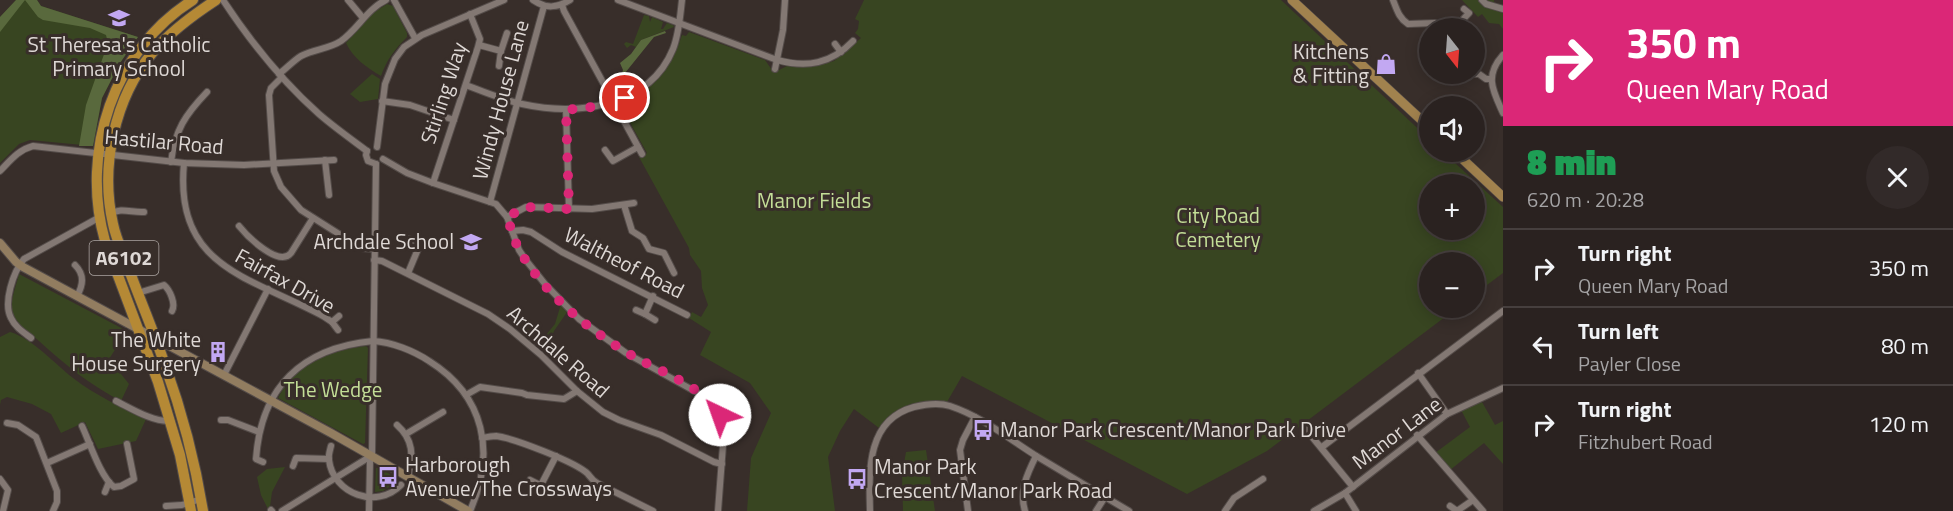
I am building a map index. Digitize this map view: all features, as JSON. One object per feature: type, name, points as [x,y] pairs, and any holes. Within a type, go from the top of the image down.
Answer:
[{"type":"highway","name":"A6102","points":[[176,419],[110,255],[99,218],[96,183],[101,133],[122,76],[152,34],[193,0]]},
{"type":"highway","name":"A6102","points":[[203,511],[194,504],[156,339],[116,234],[108,183],[115,129],[130,88],[152,53],[181,25],[216,0]]},
{"type":"main road","points":[[1292,0],[1419,118]]},
{"type":"main road","points":[[1466,162],[1503,197]]},
{"type":"street","points":[[223,0],[280,75],[322,116],[368,151]]},
{"type":"street","points":[[348,0],[363,18]]},
{"type":"street","points":[[374,249],[361,248],[313,218],[293,202],[281,187],[275,176],[273,163],[269,95],[280,75],[301,56],[343,39],[376,6],[386,0]]},
{"type":"street","points":[[394,0],[415,38]]},
{"type":"street","points":[[377,147],[385,84],[392,65],[404,47],[415,38],[504,0]]},
{"type":"street","points":[[533,0],[544,6],[552,7],[570,0]]},
{"type":"street","points":[[618,0],[777,60],[794,64],[827,61],[853,41]]},
{"type":"street","points":[[466,86],[518,103],[566,110],[614,102],[642,88],[660,71],[672,51],[680,23],[682,0]]},
{"type":"street","points":[[775,69],[783,30],[785,0]]},
{"type":"street","points":[[1393,0],[1398,15],[1408,24],[1419,24]]},
{"type":"street","points":[[1482,0],[1486,4],[1503,9]]},
{"type":"street","points":[[562,5],[642,154]]},
{"type":"street","name":"Windy House Lane","points":[[490,202],[544,6]]},
{"type":"street","points":[[1464,9],[1469,13],[1464,18]]},
{"type":"street","name":"Stirling Way","points":[[433,183],[479,45],[480,39],[470,14]]},
{"type":"street","points":[[499,66],[507,33]]},
{"type":"street","points":[[835,44],[841,52]]},
{"type":"street","points":[[479,45],[501,51]]},
{"type":"street","points":[[1503,55],[1495,65],[1491,79],[1503,113]]},
{"type":"street","points":[[1485,79],[1491,79]]},
{"type":"street","points":[[171,162],[174,144],[183,119],[207,92]]},
{"type":"street","points":[[382,101],[410,105],[454,120]]},
{"type":"street","points":[[566,110],[569,209]]},
{"type":"street","name":"Hastilar Road","points":[[0,171],[17,153],[33,146],[184,163],[244,165],[334,160]]},
{"type":"street","points":[[376,164],[368,160],[366,155],[371,148],[377,147],[383,152],[383,159]]},
{"type":"street","points":[[605,150],[613,161],[638,147]]},
{"type":"street","points":[[376,164],[383,159]]},
{"type":"street","points":[[383,159],[407,173],[501,208],[525,259],[544,284],[579,319],[626,352],[707,398],[720,415],[722,423],[722,464],[718,511]]},
{"type":"street","points":[[325,160],[329,195]]},
{"type":"street","name":"Fairfax Drive","points":[[184,163],[184,206],[190,225],[200,244],[221,264],[313,311],[332,322],[338,330]]},
{"type":"street","points":[[369,511],[372,456],[376,164]]},
{"type":"street","points":[[507,217],[526,207],[592,209],[634,203]]},
{"type":"street","points":[[624,205],[632,231],[643,238],[649,249],[664,253],[674,273]]},
{"type":"street","points":[[31,338],[16,326],[8,310],[15,272],[20,264],[99,218],[126,210],[144,212]]},
{"type":"street","points":[[238,226],[255,243],[284,258],[291,253],[313,218]]},
{"type":"street","name":"Waltheof Road","points":[[512,231],[531,232],[562,252],[687,315]]},
{"type":"street","points":[[408,273],[421,242],[409,239]]},
{"type":"street","points":[[0,243],[20,264],[225,375],[270,401],[408,476],[469,511],[476,497],[483,471],[484,452],[477,419],[466,395],[445,372],[424,358],[400,348],[373,341],[336,348],[313,357],[296,369],[278,388],[270,401],[259,432],[254,461],[263,462]]},
{"type":"street","name":"Archdale Road","points":[[374,260],[382,261],[408,273],[489,314],[541,355],[577,391],[610,416],[661,435],[722,464]]},
{"type":"street","points":[[75,265],[83,279],[77,296]]},
{"type":"street","points":[[138,293],[164,285],[174,305],[172,311]]},
{"type":"street","points":[[225,375],[268,289]]},
{"type":"street","points":[[645,314],[653,296]]},
{"type":"street","points":[[636,310],[655,320]]},
{"type":"street","points":[[1322,447],[1503,311]]},
{"type":"street","points":[[332,322],[339,316]]},
{"type":"street","points":[[1418,373],[1447,414]]},
{"type":"street","points":[[466,395],[480,387],[564,399],[577,391]]},
{"type":"street","name":"Manor Lane","points":[[1314,511],[1345,493],[1447,414],[1503,388]]},
{"type":"street","points":[[116,401],[155,418],[176,419]]},
{"type":"street","points":[[870,511],[871,454],[877,438],[886,424],[897,415],[910,408],[928,404],[945,405],[975,417],[1129,511]]},
{"type":"street","points":[[406,434],[443,412]]},
{"type":"street","points":[[968,511],[960,450],[975,417]]},
{"type":"street","points":[[221,420],[228,420],[259,432]]},
{"type":"street","points":[[7,423],[19,422],[36,437],[57,490],[57,502],[53,511]]},
{"type":"street","points":[[397,425],[406,434],[412,453],[408,476]]},
{"type":"street","points":[[82,426],[109,482],[117,487],[134,479],[127,444]]},
{"type":"street","points":[[1304,428],[1353,487]]},
{"type":"street","points":[[1417,435],[1483,511]]},
{"type":"street","points":[[482,438],[496,436],[556,456],[588,474],[591,480],[652,511]]},
{"type":"street","points":[[47,463],[90,444]]},
{"type":"street","points":[[331,446],[329,459],[335,477],[352,493],[369,497],[386,495],[401,485]]},
{"type":"street","points":[[282,511],[372,456]]},
{"type":"street","points":[[541,485],[556,456]]},
{"type":"street","points":[[1024,511],[1023,490],[1026,477],[1036,456]]},
{"type":"street","points":[[293,466],[296,458],[329,459]]},
{"type":"street","points":[[0,479],[8,490],[1,511]]},
{"type":"street","points":[[1225,511],[1234,498],[1263,479]]},
{"type":"street","points":[[530,480],[552,491]]},
{"type":"street","points":[[105,492],[109,482]]},
{"type":"street","points":[[1345,493],[1356,511]]},
{"type":"street","points":[[1096,511],[1105,497]]},
{"type":"street","points":[[1450,506],[1457,511],[1473,500]]},
{"type":"street","points":[[166,506],[194,504]]},
{"type":"green space","points":[[16,0],[37,0],[41,6],[138,37],[120,63],[102,98],[93,146],[30,140],[19,144],[0,163],[0,17]]},
{"type":"green space","points":[[16,0],[25,0],[0,32],[0,17]]},
{"type":"green space","points":[[25,0],[37,0],[41,6],[138,37],[120,63],[102,98],[93,146],[79,146],[86,105],[108,43],[106,35],[90,28],[43,20]]},
{"type":"green space","points":[[864,0],[1281,0],[1419,130],[1419,162],[1454,162],[1467,174],[1419,174],[1419,240],[1485,240],[1485,190],[1503,207],[1503,273],[1485,286],[1485,252],[1419,252],[1419,318],[1444,318],[1267,451],[1187,494],[962,376],[947,402],[910,404],[879,428],[854,409],[840,431],[828,457],[835,511],[747,511],[751,458],[771,413],[750,383],[700,355],[711,332],[689,318],[692,312],[701,317],[708,305],[702,288],[701,271],[690,255],[689,248],[639,157],[647,153],[623,110],[626,103],[646,90],[668,67],[682,35],[686,36],[689,32],[765,60],[772,70],[779,70],[787,66],[820,65],[834,61],[861,38],[855,33],[859,21],[855,19]]},
{"type":"green space","points":[[1462,0],[1494,0],[1495,10],[1503,13],[1503,29],[1499,24],[1489,23],[1482,14],[1478,17]]},
{"type":"green space","points":[[387,4],[393,6],[407,37],[386,64],[381,76],[361,62],[346,43],[373,13]]},
{"type":"green space","points":[[644,15],[649,16],[650,22],[652,17],[663,22],[661,29],[667,23],[674,27],[641,40],[636,47],[631,45],[627,48],[624,44],[626,42],[633,44]]},
{"type":"green space","points":[[665,31],[666,33],[654,37],[625,73],[627,75],[624,79],[621,77],[623,70],[620,63],[631,54],[641,40]]},
{"type":"green space","points":[[372,74],[380,79],[378,99],[360,102],[350,94]]},
{"type":"green space","points":[[19,274],[127,331],[109,359],[129,384],[121,401],[78,374],[19,324],[12,306]]},
{"type":"green space","points":[[561,304],[567,312],[554,331],[546,352],[527,335],[527,329],[546,335],[555,324]]},
{"type":"green space","points":[[10,332],[27,340],[90,390],[146,419],[136,441],[98,449],[85,422],[61,433],[51,414],[32,404],[7,397],[1,400],[0,405],[0,337]]},
{"type":"green space","name":"The Wedge","points":[[366,346],[368,348],[365,443],[363,444],[278,398],[294,377],[315,361],[340,351]]},
{"type":"green space","points":[[1482,402],[1495,425],[1503,421],[1503,464],[1484,443],[1450,470],[1435,453],[1470,427],[1461,410]]},
{"type":"green space","points":[[926,450],[935,511],[903,511],[902,475],[906,452]]},
{"type":"green space","points":[[285,467],[272,492],[268,509],[261,495],[257,477],[267,469]]},
{"type":"green space","points":[[376,468],[380,468],[397,479],[395,483],[383,491],[375,492]]},
{"type":"place","name":"St Theresa's Catholic Primary School","points":[[119,18]]},
{"type":"place","name":"Kitchens & Fitting","points":[[1386,64]]},
{"type":"place","name":"Archdale School","points":[[471,242]]},
{"type":"place","name":"The White House Surgery","points":[[218,352]]},
{"type":"place","name":"Manor Park Crescent/Manor Park Drive","points":[[983,430]]},
{"type":"place","name":"Harborough Avenue/The Crossways","points":[[388,477]]},
{"type":"place","name":"Manor Park Crescent/Manor Park Road","points":[[857,479]]},
{"type":"route","points":[[625,98],[600,106],[566,110],[569,209],[526,207],[507,217],[519,250],[525,259],[544,284],[579,319],[626,352],[707,398],[720,415]]},
{"type":"park label","name":"Manor Fields","points":[[814,201]]},
{"type":"park label","name":"City Road Cemetery","points":[[1218,228]]}]
